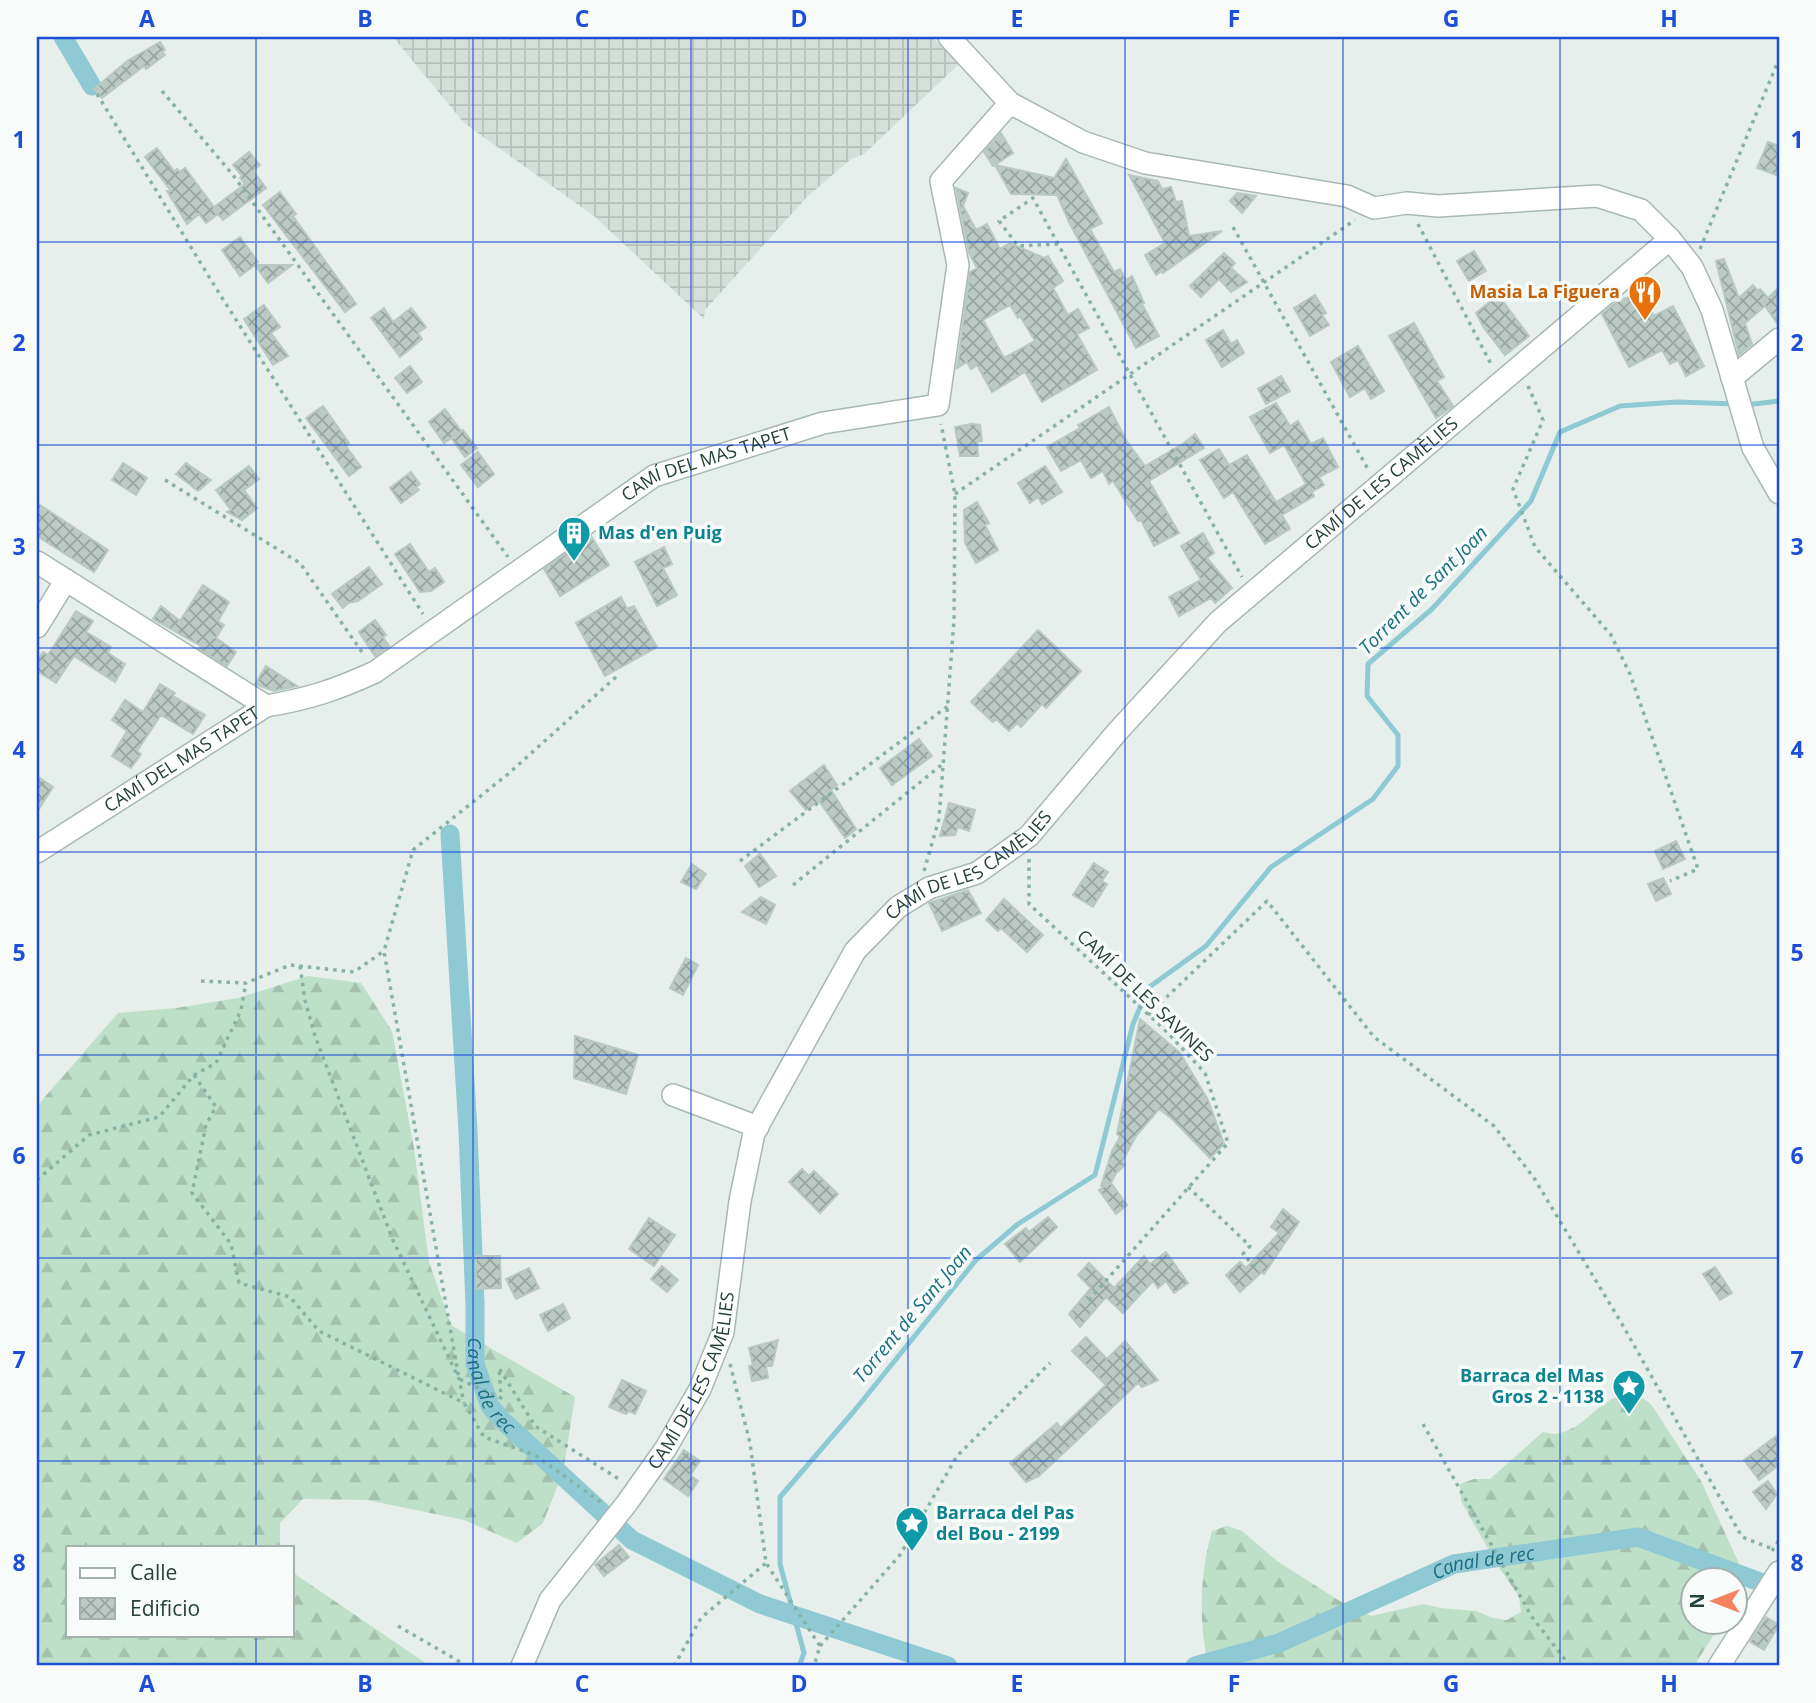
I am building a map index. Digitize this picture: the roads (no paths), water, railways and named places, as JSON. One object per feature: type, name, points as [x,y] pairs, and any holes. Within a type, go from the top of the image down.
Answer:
[{"type":"street","points":[[949,37],[1010,103],[1083,142],[1145,163],[1347,196],[1374,208],[1407,203],[1437,206],[1597,196],[1641,210],[1670,239],[1692,267],[1712,310],[1753,448],[1779,493]]},
{"type":"street","name":"CAMÍ DEL MAS TAPET","points":[[37,852],[265,706],[307,699],[375,671],[654,476],[823,423],[938,405],[958,265],[941,181],[1010,103]]},
{"type":"street","name":"CAMÍ DE LES CAMÈLIES","points":[[522,1666],[550,1600],[666,1448],[700,1389],[723,1332],[740,1201],[754,1133],[855,951],[898,907],[929,888],[977,873],[1029,836],[1118,731],[1218,622],[1670,239]]},
{"type":"street","points":[[1732,378],[1779,339]]},
{"type":"street","points":[[37,562],[265,706]]},
{"type":"street","points":[[37,627],[66,580]]},
{"type":"street","points":[[673,1095],[758,1127]]},
{"type":"street","points":[[1719,1666],[1779,1572]]},
{"type":"waterway","name":"Canal de rec","points":[[63,37],[92,86]]},
{"type":"waterway","name":"Torrent de Sant Joan","points":[[1746,405],[1779,401]]},
{"type":"waterway","name":"Torrent de Sant Joan","points":[[799,1666],[804,1653],[780,1564],[780,1497],[855,1410],[976,1260],[1018,1224],[1095,1175],[1133,1024],[1148,988],[1206,946],[1271,867],[1373,799],[1398,766],[1398,735],[1367,696],[1368,664],[1432,609],[1531,501],[1560,432],[1620,406],[1677,402],[1736,404]]},
{"type":"waterway","name":"Canal de rec","points":[[450,834],[468,1131],[475,1364],[490,1406],[632,1540],[760,1604],[948,1666]]},
{"type":"waterway","name":"Canal de rec","points":[[1195,1666],[1279,1643],[1454,1564],[1638,1537],[1779,1589]]},
{"type":"place","name":"Masia La Figuera","points":[[1645,322]]},
{"type":"place","name":"Mas d'en Puig","points":[[574,563]]},
{"type":"place","name":"Barraca del Mas Gros 2 - 1138","points":[[1629,1416]]},
{"type":"place","name":"Barraca del Pas del Bou - 2199","points":[[912,1553]]}]
